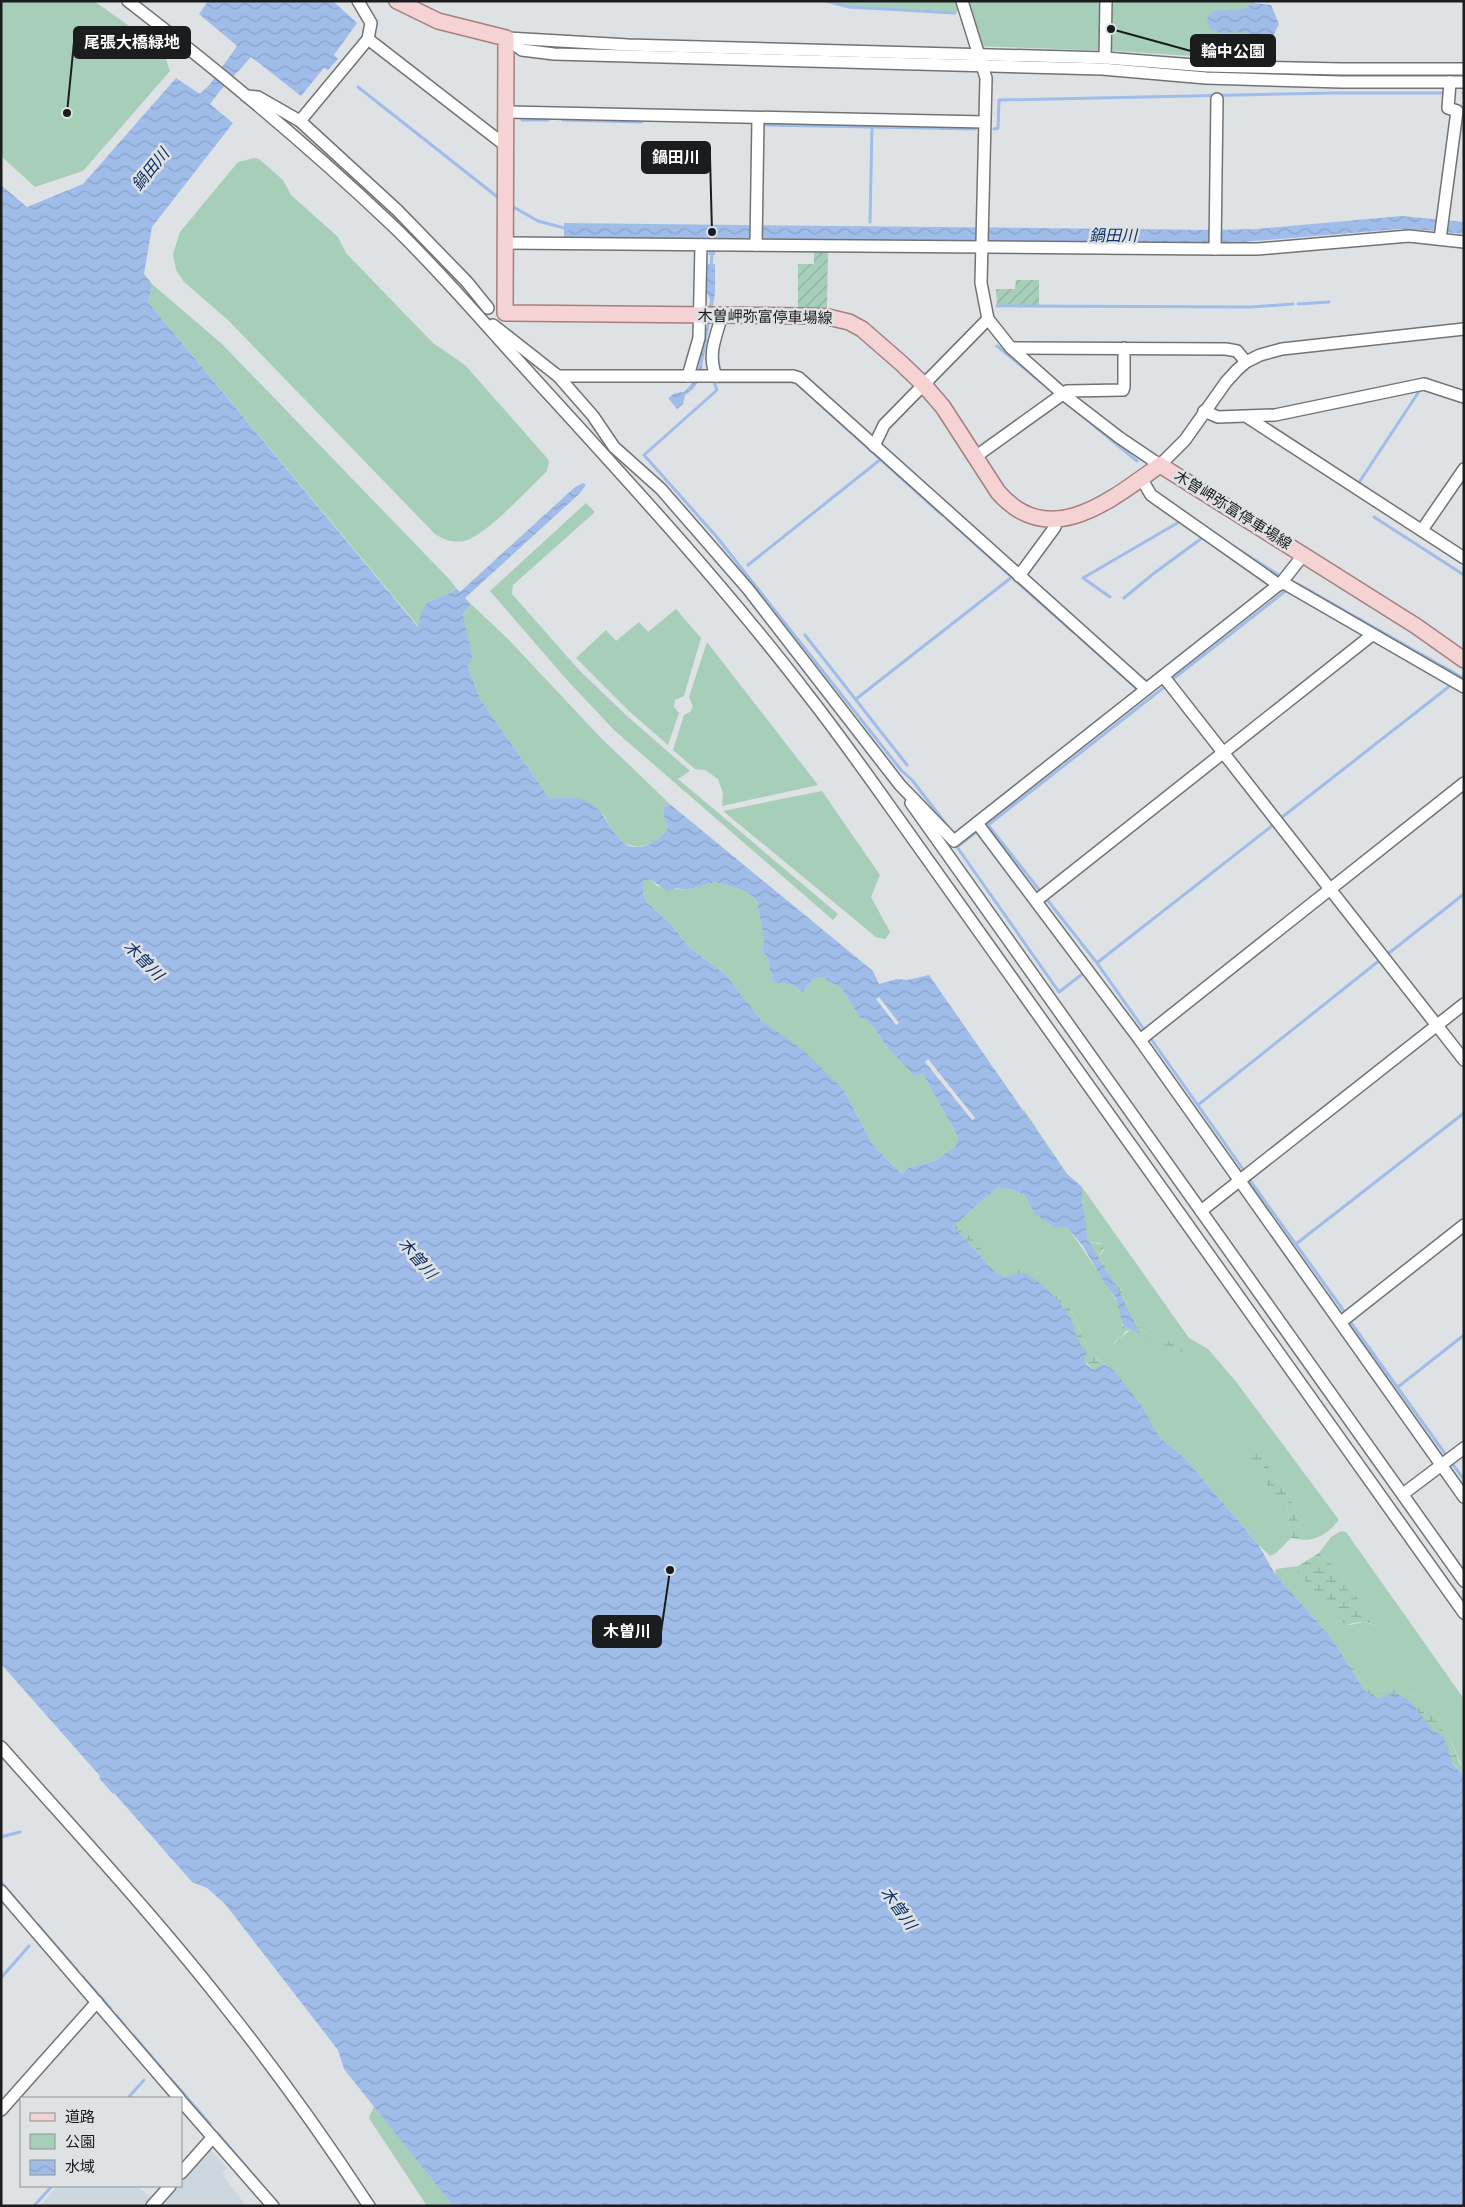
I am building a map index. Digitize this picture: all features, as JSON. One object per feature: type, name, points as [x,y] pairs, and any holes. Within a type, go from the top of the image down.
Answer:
[{"type":"main road","points":[[400,2],[438,21],[506,38],[505,313]]},
{"type":"main road","name":"木曽岬弥富停車場線","points":[[505,313],[828,317],[849,322],[877,342],[924,385],[942,407],[1007,502],[1032,516],[1054,520],[1087,511],[1108,501],[1160,464],[1304,554],[1446,646],[1464,660]]},
{"type":"street","points":[[300,121],[368,39],[371,23],[358,1]]},
{"type":"street","points":[[1105,58],[1106,1]]},
{"type":"street","points":[[131,2],[315,155],[394,227],[471,306],[502,343],[681,541],[807,694],[977,927],[1464,1613]]},
{"type":"street","points":[[963,4],[980,53],[986,78],[981,290],[988,319],[1010,348],[1063,394],[1120,438],[1160,464],[1185,440],[1226,382],[1246,362],[1260,354],[1282,349],[1464,329]]},
{"type":"street","points":[[506,38],[622,44],[980,53],[1105,58],[1207,66],[1464,69]]},
{"type":"street","points":[[506,38],[522,50],[554,54],[1102,70],[1206,78],[1341,82],[1464,82]]},
{"type":"street","points":[[368,39],[506,146]]},
{"type":"street","points":[[1440,236],[1457,111],[1448,108],[1450,82]]},
{"type":"street","points":[[246,96],[258,96],[300,121],[397,210],[467,282],[488,308]]},
{"type":"street","points":[[1215,246],[1218,99]]},
{"type":"street","points":[[505,112],[984,122]]},
{"type":"street","points":[[756,244],[758,118]]},
{"type":"street","points":[[504,243],[756,244],[981,248],[1215,246],[1258,249],[1401,236],[1440,236],[1464,242]]},
{"type":"street","points":[[701,376],[711,364],[712,347],[704,245]]},
{"type":"street","points":[[471,306],[505,313]]},
{"type":"street","points":[[471,306],[558,376],[593,416],[614,447],[661,489],[748,589],[900,785],[1464,1580]]},
{"type":"street","points":[[701,376],[697,349],[710,315]]},
{"type":"street","points":[[874,446],[884,425],[988,319]]},
{"type":"street","points":[[1010,348],[1226,349],[1237,351],[1246,362]]},
{"type":"street","points":[[975,457],[1067,391],[1123,390],[1124,348]]},
{"type":"street","points":[[558,376],[793,376],[799,378],[1146,689]]},
{"type":"street","points":[[1204,411],[1218,417],[1276,415],[1424,384],[1464,397]]},
{"type":"street","points":[[1246,417],[1464,558]]},
{"type":"street","points":[[1422,530],[1464,469]]},
{"type":"street","points":[[1141,478],[1151,495],[1280,584],[1464,687]]},
{"type":"street","points":[[1019,576],[1055,527],[1054,520]]},
{"type":"street","points":[[900,785],[954,841],[1280,584],[1304,554]]},
{"type":"street","points":[[1037,900],[1372,635]]},
{"type":"street","points":[[1164,677],[1464,1060]]},
{"type":"street","points":[[1140,1040],[1464,784]]},
{"type":"street","points":[[977,823],[1037,900],[1140,1040],[1464,1497]]},
{"type":"street","points":[[1201,1211],[1464,1004]]},
{"type":"street","points":[[1341,1322],[1464,1225]]},
{"type":"street","points":[[1403,1494],[1464,1448]]},
{"type":"street","points":[[1,1747],[159,1926],[228,2009],[302,2107],[369,2206]]},
{"type":"street","points":[[1,1891],[178,2097]]},
{"type":"street","points":[[1,2110],[97,2002]]},
{"type":"street","points":[[182,2101],[273,2206]]},
{"type":"street","points":[[182,2172],[213,2137]]},
{"type":"street","points":[[152,2206],[169,2187]]},
{"type":"shaded area","points":[[207,2150],[212,2151],[227,2168],[222,2173],[246,2206],[160,2206],[176,2187],[182,2187],[182,2179]]},
{"type":"shaded area","points":[[56,2187],[138,2187],[152,2198],[145,2206],[40,2206]]},
{"type":"green space","points":[[1,1],[94,1],[163,50],[170,71],[83,171],[35,187],[1,156]]},
{"type":"green space","points":[[826,1],[1255,1],[1251,60],[1117,51],[972,46],[964,12],[849,7]]},
{"type":"green space","points":[[254,158],[259,159],[283,180],[291,195],[338,237],[346,253],[433,343],[465,365],[549,461],[547,471],[519,499],[495,521],[473,537],[456,542],[435,534],[228,320],[184,282],[176,270],[173,254],[180,232],[238,162]]},
{"type":"green space","points":[[814,249],[828,249],[827,308],[798,308],[798,264],[814,264]]},
{"type":"green space","points":[[1016,280],[1039,280],[1039,306],[997,306],[996,289],[1015,289]]},
{"type":"green space","points":[[152,284],[222,344],[450,580],[456,588],[444,597],[431,600],[419,627],[148,302]]},
{"type":"green space","points":[[586,503],[595,512],[513,585],[512,594],[580,671],[627,716],[690,771],[678,779],[838,914],[833,920],[614,730],[567,680],[490,591]]},
{"type":"green space","points":[[471,604],[509,640],[600,737],[671,805],[663,807],[668,828],[657,842],[638,847],[622,843],[613,832],[604,815],[569,797],[550,799],[480,699],[468,665],[463,616]]},
{"type":"green space","points":[[676,609],[701,638],[684,696],[675,700],[674,707],[679,713],[668,745],[630,712],[576,658],[606,630],[616,641],[639,622],[648,632]]},
{"type":"green space","points":[[707,642],[818,785],[722,806],[723,793],[718,779],[705,770],[695,769],[673,750],[684,715],[690,712],[693,707],[689,697]]},
{"type":"green space","points":[[822,791],[880,875],[871,897],[890,932],[885,939],[876,937],[723,811]]},
{"type":"green space","points":[[643,880],[651,880],[657,886],[687,890],[715,882],[748,892],[757,901],[764,939],[762,949],[768,960],[773,982],[793,985],[802,993],[815,977],[824,978],[842,989],[859,1017],[869,1022],[891,1052],[914,1076],[923,1074],[958,1137],[956,1146],[936,1160],[907,1168],[902,1174],[873,1145],[843,1089],[762,1021],[726,975],[689,947],[672,925],[647,903],[643,893]]},
{"type":"green space","points":[[1024,1110],[1067,1174],[1082,1187],[1086,1232],[1089,1242],[1105,1245],[1099,1257],[1120,1287],[1131,1316],[1142,1330],[1151,1336],[1195,1348],[1194,1355],[1151,1343],[1141,1339],[1130,1330],[1126,1331],[1115,1346],[1123,1325],[1116,1298],[1104,1282],[1083,1246],[1067,1227],[1055,1228],[1035,1214],[1025,1195],[1014,1190],[998,1187],[969,1213],[960,1226],[1003,1272],[1020,1267],[1030,1269],[1054,1289],[1077,1322],[1082,1338],[1088,1347],[1087,1352],[1114,1371],[1141,1405],[1160,1438],[1176,1451],[1165,1446],[1006,1277],[996,1273],[953,1226]]},
{"type":"green space","points":[[998,1187],[1014,1190],[1025,1195],[1035,1214],[1055,1228],[1067,1227],[1072,1233],[1120,1309],[1122,1329],[1114,1344],[1130,1330],[1141,1339],[1194,1348],[1151,1336],[1142,1330],[1131,1316],[1120,1287],[1099,1257],[1104,1250],[1100,1243],[1089,1242],[1086,1232],[1082,1187],[1189,1338],[1208,1349],[1237,1383],[1339,1520],[1332,1528],[1320,1536],[1305,1540],[1290,1498],[1271,1472],[1260,1451],[1248,1461],[1252,1469],[1264,1469],[1267,1481],[1287,1506],[1291,1538],[1276,1553],[1270,1556],[1259,1545],[1185,1458],[1160,1438],[1141,1405],[1109,1367],[1087,1352],[1088,1347],[1082,1338],[1073,1315],[1054,1290],[1037,1273],[1003,1272],[959,1226],[969,1213]]},
{"type":"green space","points":[[1260,1450],[1271,1472],[1290,1498],[1305,1540],[1291,1538],[1287,1506],[1269,1493],[1264,1469],[1251,1469],[1247,1461]]},
{"type":"green space","points":[[1341,1531],[1346,1532],[1464,1699],[1464,1767],[1449,1736],[1441,1728],[1438,1720],[1424,1701],[1400,1689],[1376,1691],[1366,1686],[1352,1666],[1347,1663],[1331,1637],[1275,1574],[1276,1569],[1298,1566],[1296,1571],[1342,1622],[1350,1625],[1363,1622],[1392,1630],[1365,1608],[1334,1566],[1319,1553],[1331,1537]]},
{"type":"green space","points":[[1319,1553],[1334,1566],[1365,1608],[1390,1627],[1392,1634],[1370,1623],[1346,1624],[1337,1617],[1296,1571],[1298,1566]]},
{"type":"green space","points":[[1347,1663],[1352,1666],[1366,1686],[1376,1691],[1400,1689],[1424,1701],[1438,1720],[1441,1728],[1449,1736],[1460,1764],[1464,1767],[1464,1776],[1430,1737],[1364,1690]]},
{"type":"green space","points":[[374,2106],[453,2206],[427,2206],[369,2118]]},
{"type":"water","points":[[208,1],[333,1],[357,23],[334,55],[338,59],[328,70],[324,68],[301,96],[251,57],[210,104],[233,123],[152,227],[144,274],[152,284],[148,302],[418,627],[422,610],[428,602],[448,594],[456,588],[460,592],[575,487],[583,483],[586,485],[579,494],[465,598],[471,604],[463,615],[472,656],[468,666],[480,699],[550,799],[576,798],[586,801],[598,810],[620,839],[634,847],[652,843],[663,834],[668,828],[663,807],[671,805],[873,971],[879,984],[897,979],[907,980],[929,975],[1067,1174],[1082,1187],[1081,1197],[1087,1238],[1101,1264],[1116,1285],[1140,1334],[1123,1325],[1116,1298],[1104,1282],[1083,1246],[1067,1227],[1055,1228],[1035,1214],[1025,1195],[1014,1190],[998,1187],[953,1226],[996,1273],[1006,1277],[1025,1274],[1044,1286],[1056,1299],[1070,1318],[1078,1339],[1087,1352],[1085,1357],[1086,1363],[1092,1369],[1104,1364],[1114,1371],[1141,1405],[1160,1438],[1185,1458],[1258,1544],[1275,1574],[1331,1637],[1364,1690],[1379,1699],[1389,1694],[1400,1695],[1412,1703],[1432,1730],[1443,1736],[1453,1764],[1464,1776],[1464,2206],[453,2206],[344,2069],[338,2050],[225,1904],[207,1888],[192,1882],[1,1664],[1,185],[27,207],[83,184],[176,78],[200,94],[211,83],[237,46],[199,14]],"holes":[[[643,880],[651,880],[668,891],[676,888],[687,890],[715,882],[748,892],[757,901],[764,939],[762,949],[768,960],[773,982],[793,985],[802,993],[815,977],[824,978],[842,989],[859,1017],[869,1022],[891,1052],[914,1076],[923,1074],[958,1137],[956,1146],[936,1160],[907,1168],[902,1174],[873,1145],[843,1089],[803,1050],[762,1021],[726,975],[689,947],[672,925],[647,903],[643,893]]]},
{"type":"water","points":[[1253,3],[1271,5],[1279,24],[1271,40],[1255,42],[1246,32],[1221,33],[1210,29],[1208,16],[1211,13],[1242,9]]},
{"type":"water","points":[[1402,216],[1464,222],[1464,234],[1400,229],[1231,243],[717,239],[715,255],[709,255],[709,240],[564,239],[564,223],[1216,230],[1256,229]]},
{"type":"water","points":[[708,264],[715,264],[715,293],[700,379],[692,390],[685,395],[683,404],[677,409],[668,398],[675,393],[684,392],[696,379],[707,325],[710,299],[706,292]]},
{"type":"water","points":[[1280,575],[1301,584],[1464,677],[1464,682],[1293,585]]},
{"type":"pier","points":[[879,997],[899,1023],[896,1025],[876,999]]},
{"type":"pier","points":[[928,1059],[975,1118],[972,1120],[925,1062]]},
{"type":"waterway","points":[[826,1],[849,7],[955,13]]},
{"type":"waterway","name":"鍋田川","points":[[358,87],[500,199]]},
{"type":"waterway","points":[[994,129],[998,128],[999,100],[1333,93],[1442,93]]},
{"type":"waterway","points":[[522,120],[548,120]]},
{"type":"waterway","points":[[563,120],[642,122]]},
{"type":"waterway","points":[[765,125],[975,129]]},
{"type":"waterway","points":[[870,222],[872,127]]},
{"type":"waterway","name":"鍋田川","points":[[510,205],[538,221],[568,229]]},
{"type":"waterway","points":[[711,269],[712,252]]},
{"type":"waterway","points":[[1298,304],[1329,302]]},
{"type":"waterway","points":[[997,306],[1251,307],[1293,304]]},
{"type":"waterway","points":[[997,346],[1041,382]]},
{"type":"waterway","points":[[808,393],[795,382],[714,382],[717,390],[644,455],[716,536],[949,828]]},
{"type":"waterway","points":[[1360,485],[1358,484],[1420,390]]},
{"type":"waterway","points":[[817,402],[942,515]]},
{"type":"waterway","points":[[1075,410],[1137,461]]},
{"type":"waterway","points":[[748,565],[881,459]]},
{"type":"waterway","points":[[1374,517],[1464,575]]},
{"type":"waterway","points":[[947,519],[1073,632]]},
{"type":"waterway","points":[[1110,597],[1083,578],[1179,522]]},
{"type":"waterway","points":[[1124,598],[1202,538]]},
{"type":"waterway","points":[[1233,546],[1282,577]]},
{"type":"waterway","points":[[856,699],[1012,577]]},
{"type":"waterway","points":[[1173,679],[1288,589]]},
{"type":"waterway","points":[[805,635],[907,765]]},
{"type":"waterway","points":[[1079,637],[1136,688]]},
{"type":"waterway","points":[[1281,818],[1451,685]]},
{"type":"waterway","points":[[1041,892],[988,825],[1163,688]]},
{"type":"waterway","points":[[1098,962],[1273,825]]},
{"type":"waterway","points":[[976,832],[957,847],[1059,992],[1085,972]]},
{"type":"waterway","points":[[1389,953],[1464,894]]},
{"type":"waterway","points":[[1045,897],[1097,963],[1145,1031]]},
{"type":"waterway","points":[[1198,1105],[1380,960]]},
{"type":"waterway","points":[[1149,1036],[1245,1172]]},
{"type":"waterway","points":[[1296,1244],[1464,1113]]},
{"type":"waterway","points":[[1249,1179],[1346,1314]]},
{"type":"waterway","points":[[1349,1320],[1446,1455]]},
{"type":"waterway","points":[[1398,1387],[1464,1335]]},
{"type":"waterway","points":[[1452,1463],[1464,1480]]},
{"type":"waterway","points":[[1,1837],[20,1832]]},
{"type":"waterway","points":[[1,1882],[30,1916]]},
{"type":"waterway","points":[[38,1925],[77,1970]]},
{"type":"waterway","points":[[1,1978],[29,1946]]},
{"type":"waterway","points":[[83,1977],[111,2009]]},
{"type":"waterway","points":[[116,2015],[125,2026]]},
{"type":"waterway","points":[[133,2035],[164,2071]]},
{"type":"waterway","points":[[170,2078],[210,2124]]},
{"type":"waterway","points":[[129,2097],[144,2080]]},
{"type":"waterway","points":[[219,2135],[256,2178]]},
{"type":"waterway","points":[[34,2206],[51,2187]]},
{"type":"place","name":"輪中公園","points":[[1111,29]]},
{"type":"place","name":"尾張大橋緑地","points":[[67,113]]},
{"type":"place","name":"鍋田川","points":[[712,232]]},
{"type":"place","name":"木曽川","points":[[670,1570]]}]
